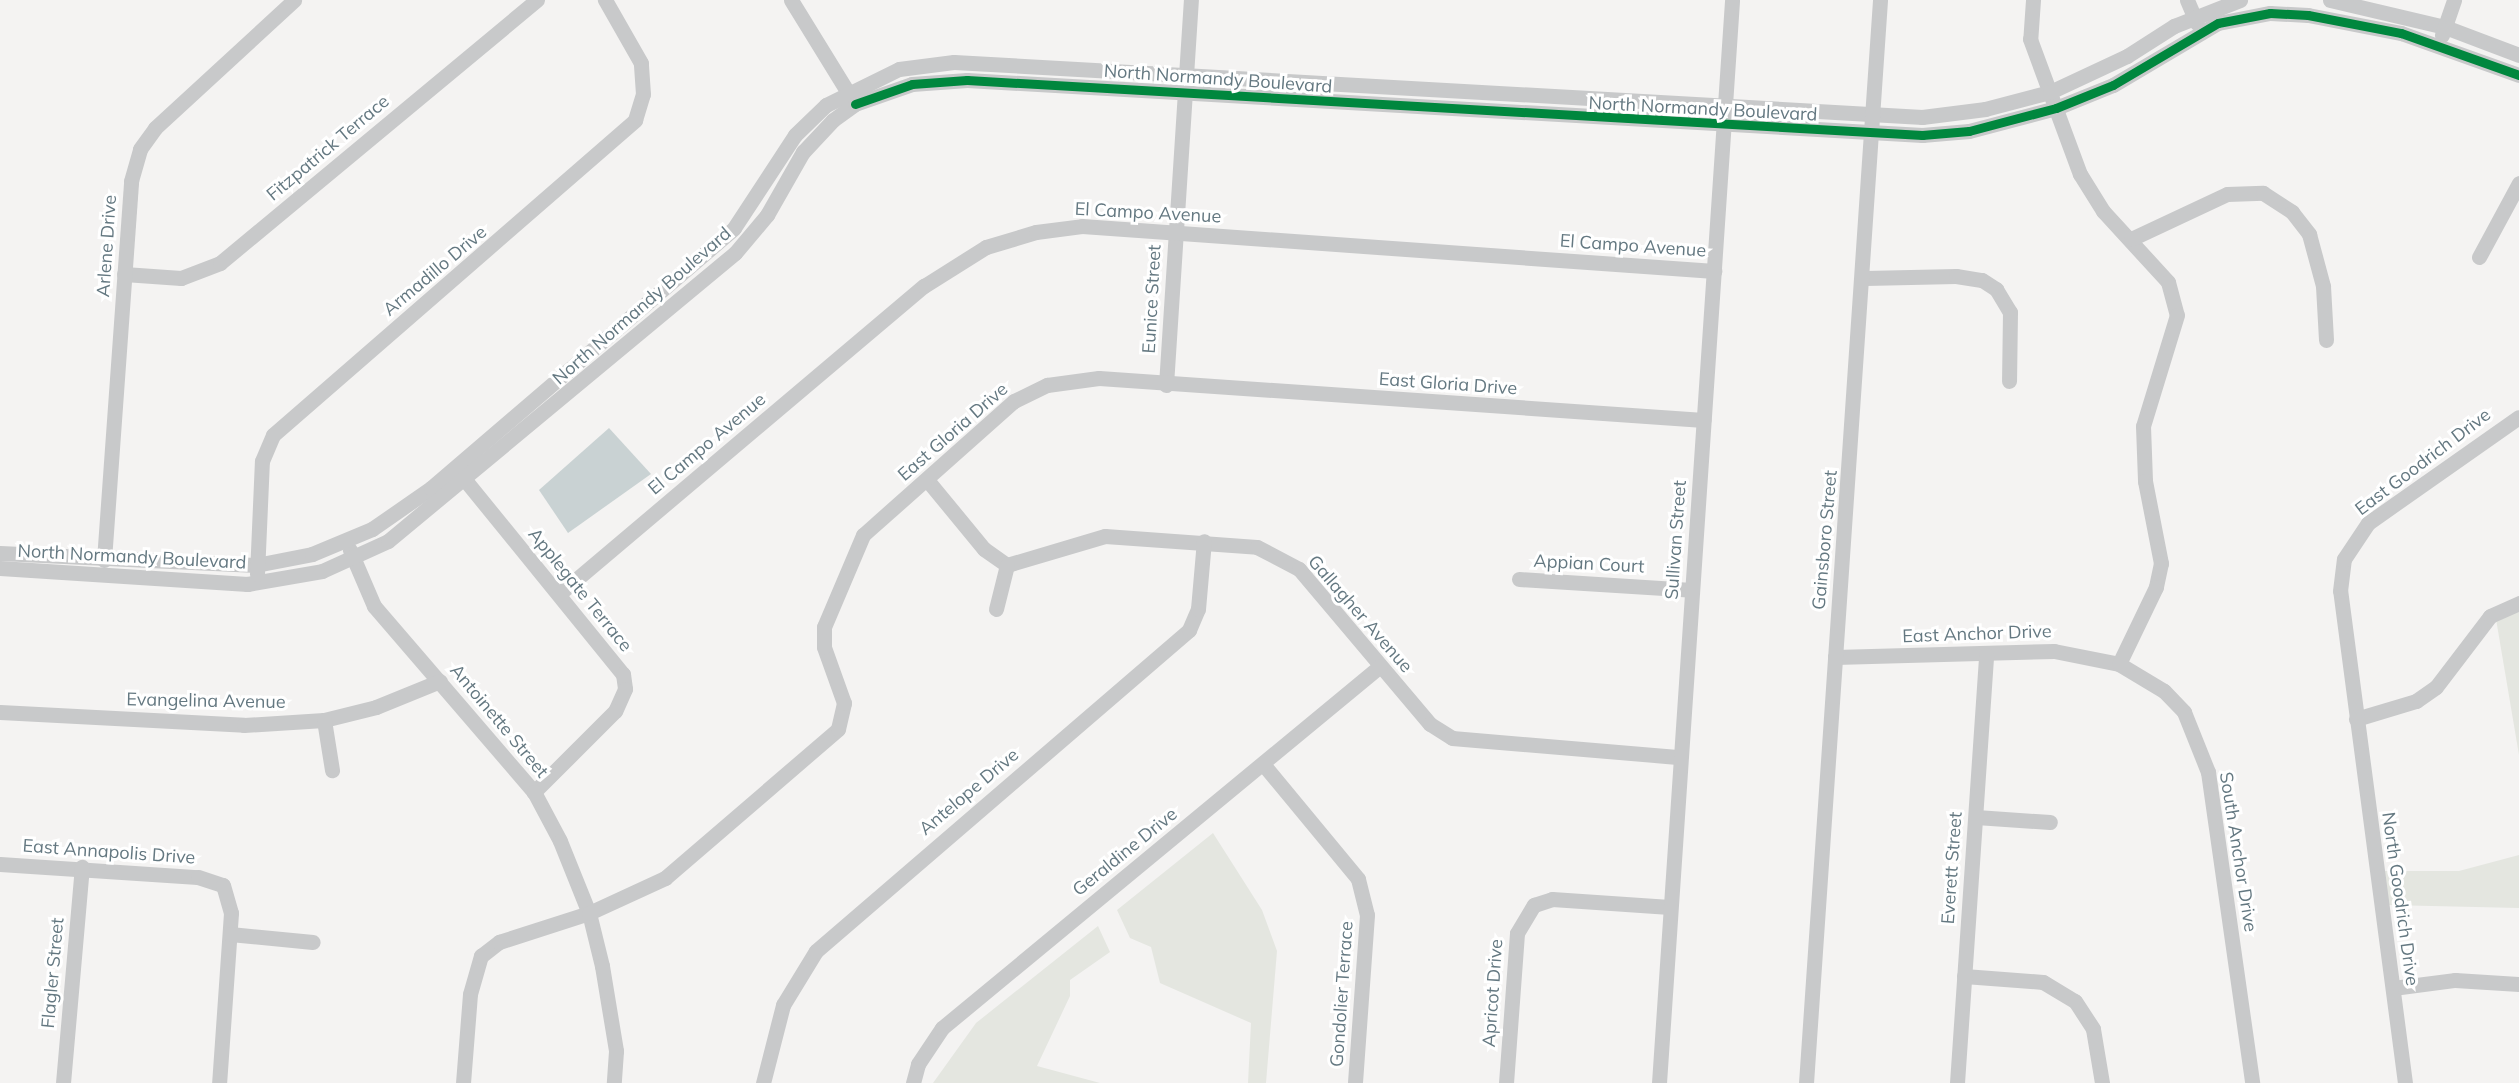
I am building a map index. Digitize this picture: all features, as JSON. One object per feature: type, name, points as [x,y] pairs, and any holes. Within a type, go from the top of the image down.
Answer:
[{"type":"street","name":"Arlene Drive","points":[[104,560],[131,181],[140,149],[155,128],[294,0]]},
{"type":"street","name":"Fitzpatrick Terrace","points":[[124,274],[181,278],[220,263],[537,0]]},
{"type":"street","name":"Armadillo Drive","points":[[258,583],[256,565],[262,461],[273,435],[635,120],[644,94],[641,63],[605,0]]},
{"type":"street","points":[[791,0],[852,98]]},
{"type":"street","name":"Eunice Street","points":[[1166,385],[1191,0]]},
{"type":"street","name":"Sullivan Street","points":[[1659,1083],[1732,0]]},
{"type":"street","name":"Gainsboro Street","points":[[1806,1083],[1835,657],[1865,278],[1880,0]]},
{"type":"street","points":[[2033,0],[2030,39],[2080,174],[2103,211],[2168,282],[2177,315],[2143,426],[2145,481],[2161,563],[2156,587],[2119,664]]},
{"type":"street","points":[[2187,0],[2200,32]]},
{"type":"street","name":"North Normandy Boulevard","points":[[0,553],[104,560],[256,565],[347,542],[392,518],[734,228],[795,135],[889,72],[941,62],[1873,118],[1956,115],[2050,92],[2194,16],[2240,0]]},
{"type":"street","points":[[2330,0],[2445,27],[2519,55]]},
{"type":"street","points":[[2440,43],[2454,0]]},
{"type":"street","name":"North Normandy Boulevard","points":[[0,568],[258,583],[322,571],[354,559],[419,521],[735,253],[767,215],[803,152],[852,98],[912,84],[941,80],[1872,135],[1969,130],[2056,108],[2113,84],[2200,32],[2252,16],[2308,7],[2440,43],[2519,75]]},
{"type":"street","points":[[2479,257],[2519,183]]},
{"type":"street","points":[[2131,239],[2227,194],[2263,193],[2292,212],[2309,234],[2323,286],[2326,340]]},
{"type":"street","name":"El Campo Avenue","points":[[559,594],[924,286],[986,247],[1082,226],[1714,271]]},
{"type":"street","points":[[1865,278],[1956,276],[1982,280],[1996,289],[2010,312],[2009,381]]},
{"type":"street","name":"East Gloria Drive","points":[[463,1083],[470,994],[481,956],[499,942],[589,913],[665,879],[838,729],[844,703],[824,647],[828,616],[862,535],[928,481],[1014,400],[1047,385],[1099,378],[1166,385],[1704,420]]},
{"type":"street","name":"East Goodrich Drive","points":[[2356,719],[2340,591],[2344,559],[2368,523],[2519,417]]},
{"type":"street","name":"Applegate Terrace","points":[[454,467],[623,674],[625,689],[615,711],[534,792]]},
{"type":"street","points":[[928,481],[984,549],[1007,565],[996,609]]},
{"type":"street","name":"Gallagher Avenue","points":[[1007,565],[1105,536],[1204,541],[1257,548],[1299,569],[1430,724],[1452,738],[1680,757]]},
{"type":"street","name":"Antelope Drive","points":[[763,1083],[783,1005],[816,951],[1189,630],[1198,609],[1204,541]]},
{"type":"street","name":"Antoinette Street","points":[[347,542],[374,606],[534,792],[589,913],[616,1051],[614,1083]]},
{"type":"street","name":"Appian Court","points":[[1519,579],[1692,590]]},
{"type":"street","points":[[2356,719],[2429,691],[2490,616],[2519,603]]},
{"type":"street","name":"East Anchor Drive","points":[[1835,657],[1986,655],[2054,651],[2119,664]]},
{"type":"street","name":"Everett Street","points":[[1957,1083],[1986,655]]},
{"type":"street","name":"South Anchor Drive","points":[[2119,664],[2164,691],[2184,712],[2208,772],[2252,1083]]},
{"type":"street","name":"Geraldine Drive","points":[[913,1083],[918,1064],[942,1028],[1380,666]]},
{"type":"street","name":"Evangelina Avenue","points":[[0,712],[244,725],[324,720],[376,707],[440,681]]},
{"type":"street","name":"North Goodrich Drive","points":[[2356,719],[2405,1083]]},
{"type":"street","points":[[324,720],[332,770]]},
{"type":"street","name":"Gondolier Terrace","points":[[1263,764],[1358,879],[1367,915],[1355,1083]]},
{"type":"street","points":[[1976,817],[2050,822]]},
{"type":"street","name":"East Annapolis Drive","points":[[0,864],[82,867],[215,882],[229,894],[230,934]]},
{"type":"street","name":"Flagler Street","points":[[63,1083],[82,867]]},
{"type":"street","name":"Apricot Drive","points":[[1506,1083],[1517,933],[1534,905],[1552,899],[1670,907]]},
{"type":"street","points":[[219,1083],[230,934],[313,942]]},
{"type":"street","points":[[1964,976],[2043,982],[2075,1001],[2093,1029],[2102,1083]]},
{"type":"street","points":[[2393,988],[2456,980],[2519,984]]},
{"type":"shaded area","points":[[609,428],[651,474],[568,533],[539,490]]},
{"type":"shaded area","points":[[2519,609],[2519,755],[2496,619]]},
{"type":"shaded area","points":[[1213,833],[1262,910],[1277,951],[1266,1083],[1248,1083],[1251,1023],[1160,983],[1151,947],[1130,938],[1117,910]]},
{"type":"shaded area","points":[[2519,855],[2519,908],[2388,905],[2383,871],[2459,871]]},
{"type":"shaded area","points":[[1098,926],[1110,952],[1070,980],[1070,996],[1037,1066],[1100,1083],[933,1083],[976,1023]]},
{"type":"cycle path","points":[[855,104],[912,84],[967,80],[1922,135],[1969,131],[2056,108],[2113,85],[2218,23],[2270,13],[2308,15],[2401,33],[2519,75]]}]
